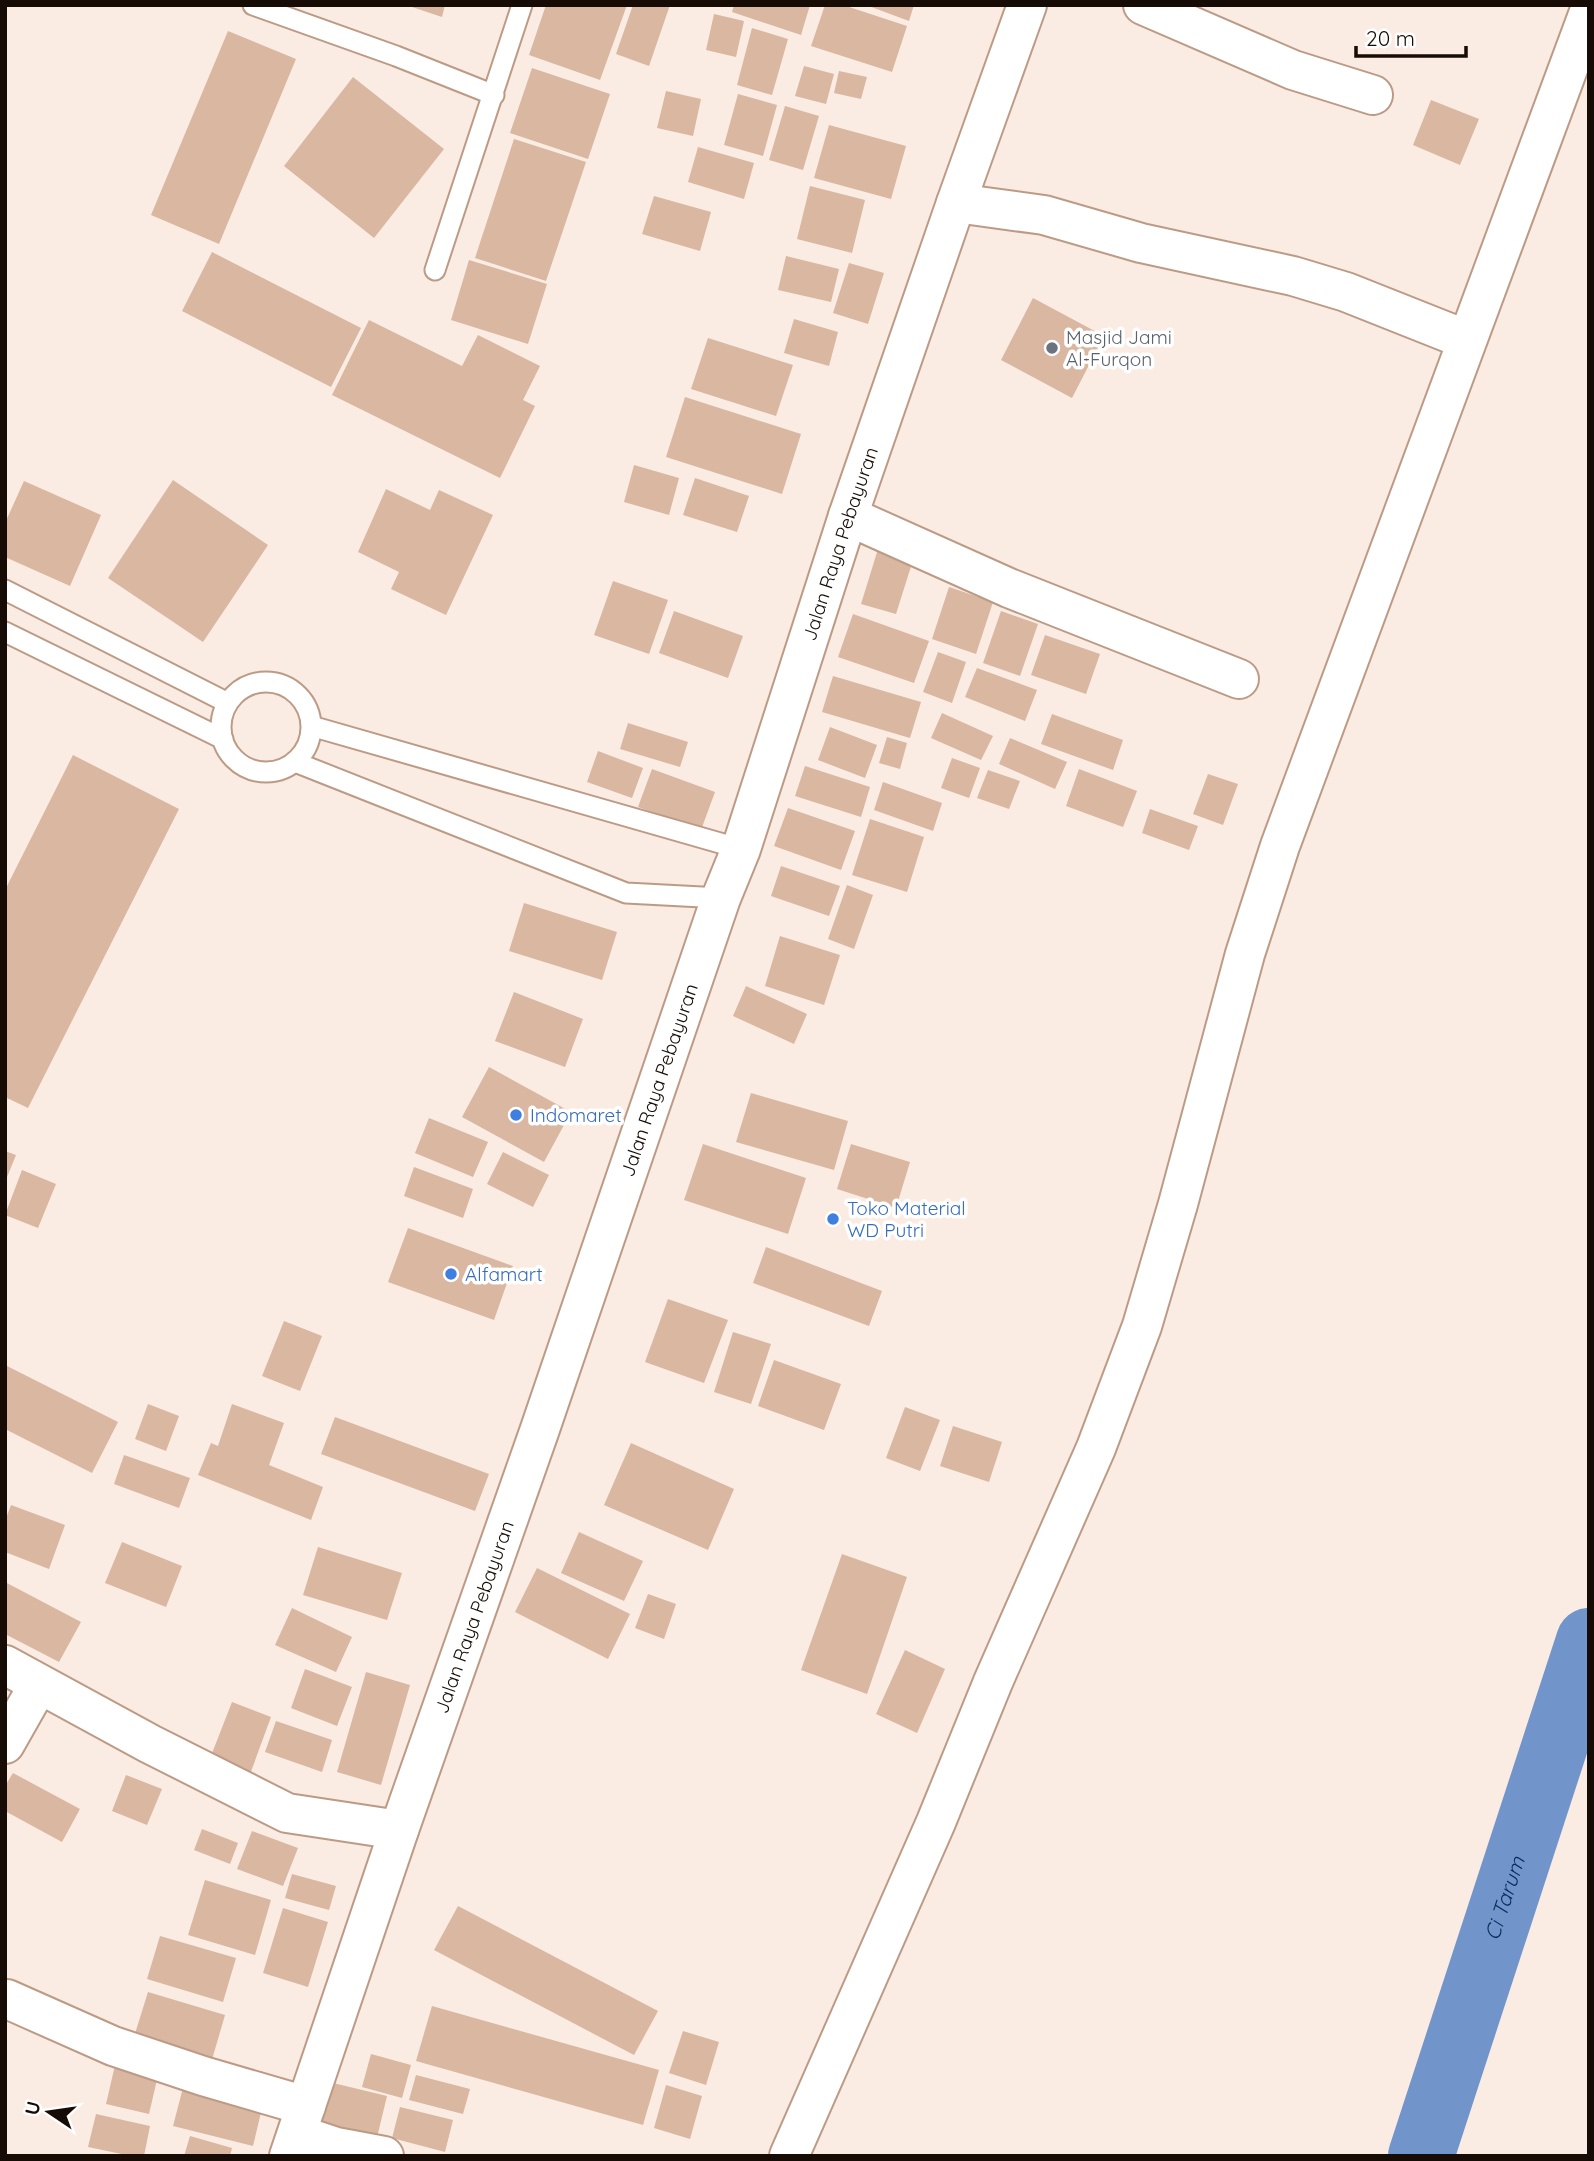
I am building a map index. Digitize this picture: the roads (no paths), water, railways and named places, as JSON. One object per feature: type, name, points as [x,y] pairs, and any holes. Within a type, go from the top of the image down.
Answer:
[{"type":"street","name":"Jalan Raya Pebayuran","points":[[297,2132],[721,898],[741,849],[848,516],[1027,5]]},
{"type":"street","points":[[1143,5],[1293,70],[1373,95]]},
{"type":"street","points":[[789,2156],[1096,1448],[1137,1338],[1182,1191],[1245,954],[1280,846],[1589,12]]},
{"type":"street","points":[[956,203],[1044,215],[1141,243],[1293,276],[1346,292],[1467,340]]},
{"type":"street","points":[[848,516],[1009,588],[1239,679]]},
{"type":"street","points":[[5,1665],[150,1744],[287,1813],[399,1830]]},
{"type":"street","points":[[5,1744],[39,1684]]},
{"type":"street","points":[[7,1998],[113,2046],[203,2076],[297,2132],[336,2147],[384,2156]]},
{"type":"lane","points":[[253,5],[396,56],[494,95]]},
{"type":"lane","points":[[435,270],[522,5]]},
{"type":"lane","points":[[5,590],[228,703]]},
{"type":"lane","points":[[5,632],[223,739]]},
{"type":"lane","points":[[256,683],[278,684],[289,688],[305,705],[311,726],[307,746],[295,762],[275,771],[253,771],[239,764],[223,739],[223,714],[228,703],[245,688],[256,683]]},
{"type":"lane","points":[[311,726],[741,849]]},
{"type":"lane","points":[[295,762],[626,892],[721,898]]},
{"type":"waterway","name":"Ci Tarum","points":[[1421,2156],[1589,1641]]},
{"type":"place","name":"Masjid Jami Al-Furqon","points":[[1052,348]]},
{"type":"place","name":"Indomaret","points":[[516,1115]]},
{"type":"place","name":"Toko Material WD Putri","points":[[833,1219]]},
{"type":"place","name":"Alfamart","points":[[451,1274]]}]
